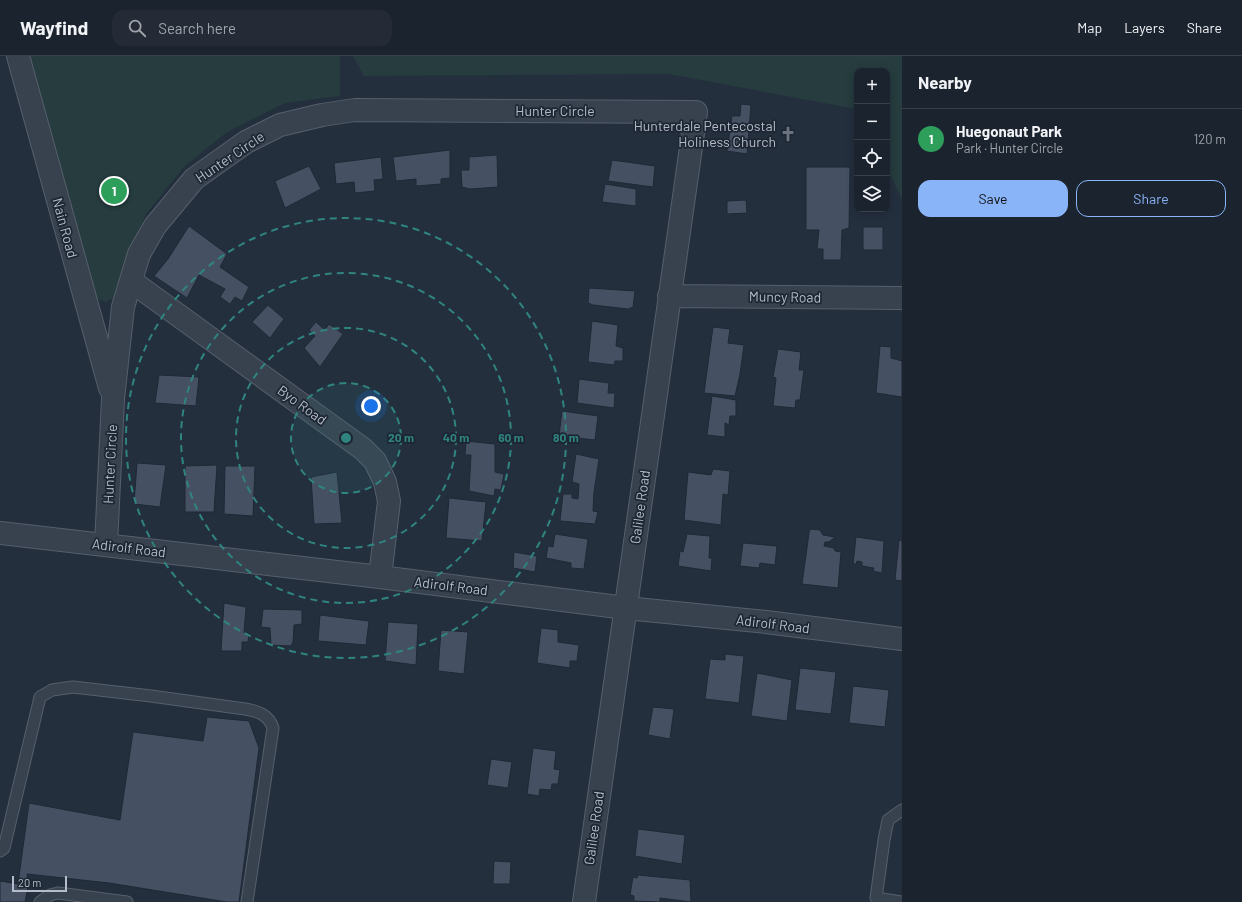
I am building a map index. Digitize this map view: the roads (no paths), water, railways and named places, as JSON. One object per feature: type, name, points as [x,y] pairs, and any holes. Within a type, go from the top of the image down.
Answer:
[{"type":"street","name":"Nain Road","points":[[18,56],[113,399]]},
{"type":"street","name":"Hunter Circle","points":[[106,545],[113,399],[123,307],[139,254],[155,226],[194,179],[246,142],[280,125],[322,115],[355,110],[696,112]]},
{"type":"street","name":"Galilee Road","points":[[584,902],[696,112]]},
{"type":"street","name":"Byo Road","points":[[131,281],[363,449],[374,461],[385,482],[389,501],[380,577]]},
{"type":"street","name":"Muncy Road","points":[[669,296],[902,298]]},
{"type":"street","name":"Adirolf Road","points":[[0,533],[380,577],[626,608],[766,622],[902,639]]},
{"type":"lane","points":[[0,851],[4,848],[34,719],[40,697],[43,694],[52,690],[73,687],[151,696],[256,711],[271,721],[272,728],[247,902]]},
{"type":"lane","points":[[901,902],[876,898],[888,820],[902,810]]},
{"type":"lane","points":[[40,902],[50,895],[58,893],[127,902]]},
{"type":"place","name":"Hunterdale Pentecostal Holiness Church","points":[[788,134]]},
{"type":"place","name":"Huegonaut Park","points":[[114,191]]}]
